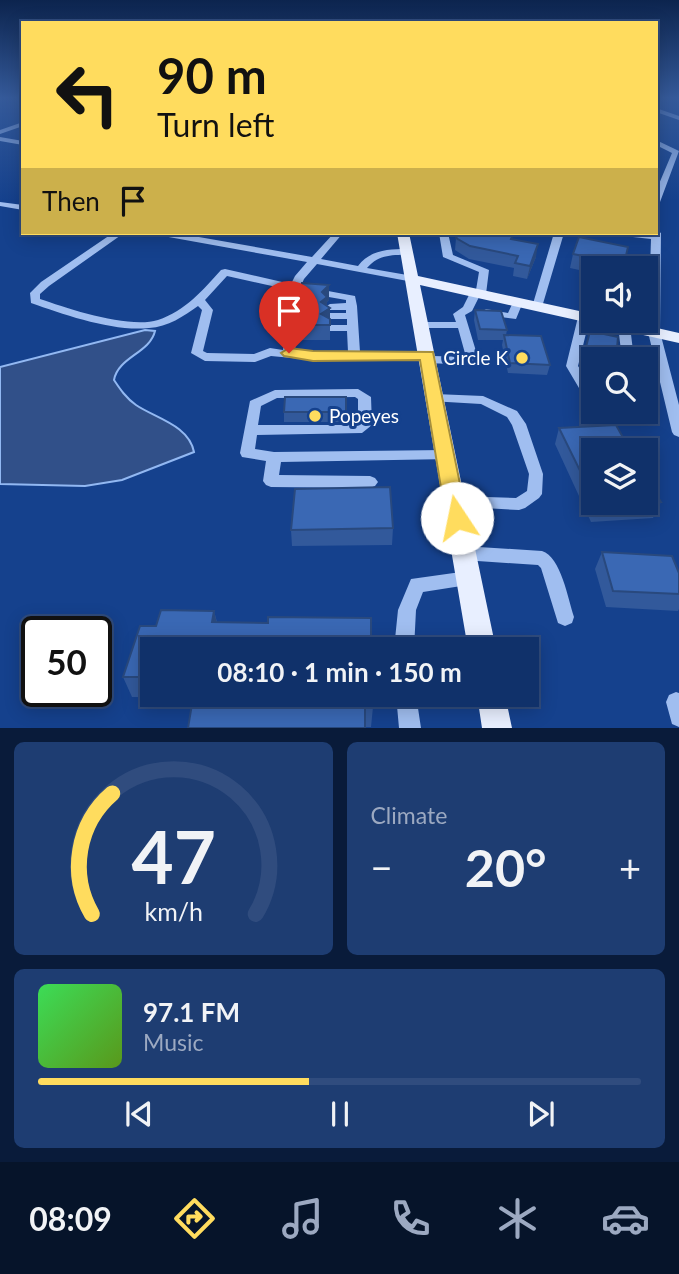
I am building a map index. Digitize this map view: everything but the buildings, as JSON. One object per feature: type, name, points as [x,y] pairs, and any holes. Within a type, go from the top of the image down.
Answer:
[{"type":"main road","points":[[403,235],[480,637]]},
{"type":"main road","points":[[413,279],[581,317]]},
{"type":"main road","points":[[658,333],[679,338]]},
{"type":"main road","points":[[493,707],[497,728]]},
{"type":"street","points":[[0,139],[21,143]]},
{"type":"street","points":[[658,143],[676,152],[667,165],[658,195]]},
{"type":"street","points":[[0,204],[21,208]]},
{"type":"street","points":[[115,235],[34,293],[35,301],[131,324],[149,325],[170,320],[199,300],[225,272],[351,298],[354,355]]},
{"type":"street","points":[[174,235],[413,279]]},
{"type":"street","points":[[289,353],[295,318],[295,288],[299,278],[337,235]]},
{"type":"street","points":[[199,300],[208,310],[197,353],[205,357],[255,358],[270,352],[473,361],[458,314],[468,309],[478,294],[484,270],[448,257],[444,235]]},
{"type":"street","points":[[537,307],[558,235]]},
{"type":"street","points":[[656,235],[656,256]]},
{"type":"street","points":[[361,269],[367,259],[381,253],[407,252]]},
{"type":"street","points":[[468,309],[512,317],[518,302]]},
{"type":"street","points":[[352,317],[330,317],[352,317]]},
{"type":"street","points":[[421,325],[462,325]]},
{"type":"street","points":[[581,381],[572,366],[586,333]]},
{"type":"street","points":[[654,333],[679,432]]},
{"type":"street","points":[[250,430],[357,430],[365,425],[364,397],[358,393],[275,394],[255,404],[250,430],[247,453],[274,457],[445,455]]},
{"type":"street","points":[[435,398],[482,400],[512,414],[519,424],[536,474],[534,494],[519,504],[454,502]]},
{"type":"street","points":[[274,457],[271,481],[370,482]]},
{"type":"street","points":[[463,553],[542,558],[548,564],[565,617]]},
{"type":"street","points":[[405,637],[407,610],[417,585],[468,579]]},
{"type":"street","points":[[407,707],[410,728]]},
{"type":"water","points":[[145,330],[155,331],[152,338],[121,366],[114,380],[136,405],[186,435],[194,452],[122,480],[85,486],[0,484],[0,367]]},
{"type":"place","name":"Circle K","points":[[522,358]]},
{"type":"place","name":"Popeyes","points":[[315,416]]},
{"type":"route","points":[[289,353],[313,356],[427,355],[457,518]]}]
